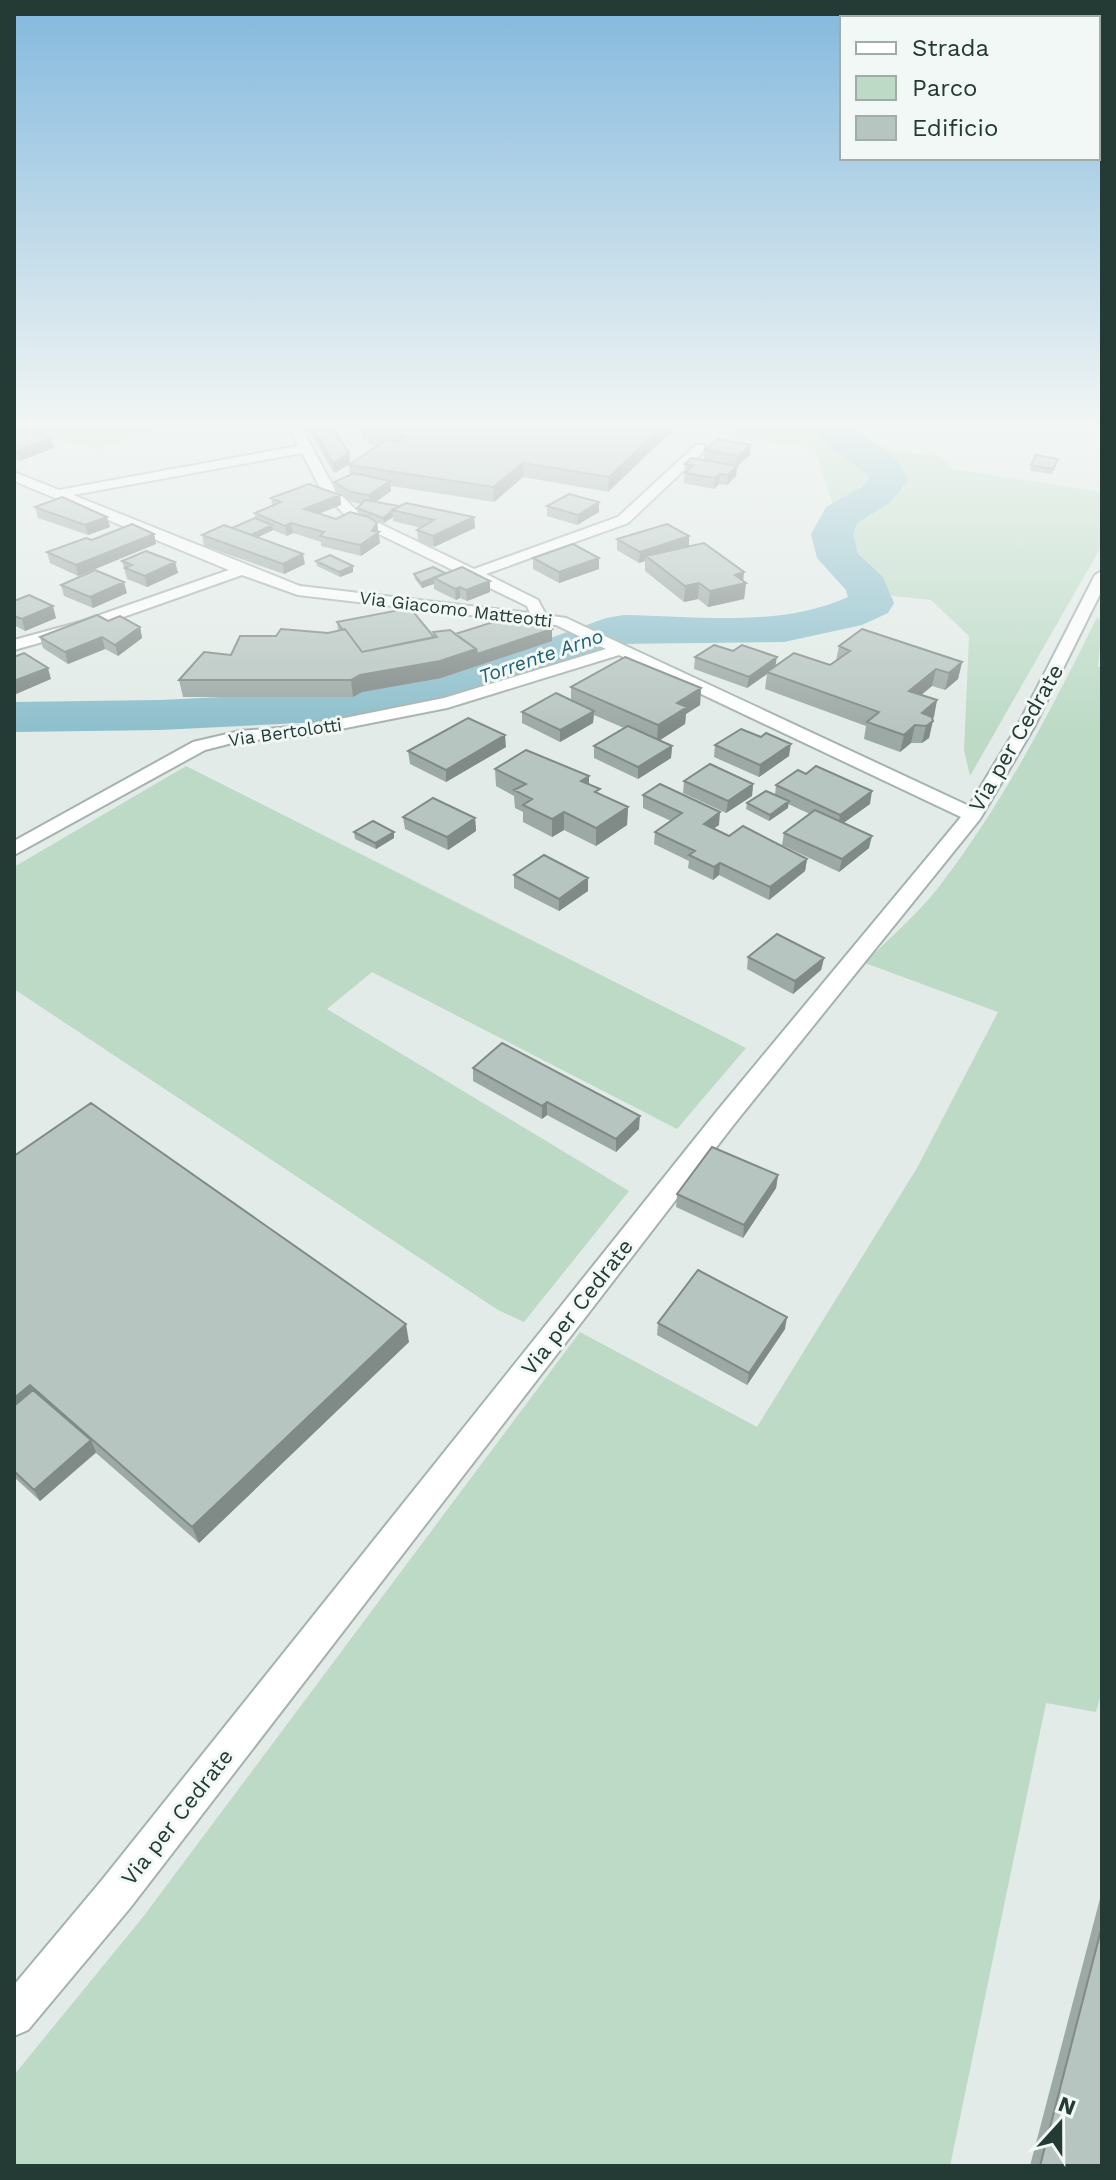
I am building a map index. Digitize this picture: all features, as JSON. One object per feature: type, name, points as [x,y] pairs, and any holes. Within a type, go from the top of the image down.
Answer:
[{"type":"street","name":"Via Giacomo Matteotti","points":[[142,529],[275,583],[331,595],[539,616],[577,627],[973,815]]},
{"type":"street","points":[[379,529],[533,603],[539,616]]},
{"type":"street","points":[[473,574],[599,529]]},
{"type":"street","points":[[14,645],[86,625],[242,570]]},
{"type":"street","name":"Via per Cedrate","points":[[14,2016],[116,1894],[726,1117],[973,815],[998,777],[1095,602],[1102,575]]},
{"type":"street","name":"Via Bertolotti","points":[[14,849],[199,746],[240,736],[305,731],[447,703],[616,646]]},
{"type":"green space","points":[[841,529],[1102,529],[1102,545],[970,776],[964,750],[969,636],[931,600],[892,596],[844,539]]},
{"type":"green space","points":[[1097,617],[1102,622],[1098,667],[1102,667],[1102,1690],[1096,1712],[1046,1703],[950,2166],[14,2166],[14,2075],[143,1917],[580,1332],[757,1427],[917,1168],[998,1012],[865,963],[930,898],[983,824],[1043,722]]},
{"type":"green space","points":[[186,766],[746,1048],[677,1129],[372,972],[327,1009],[629,1191],[524,1322],[498,1310],[14,989],[14,867]]},
{"type":"building","points":[[120,529],[142,529],[154,534],[76,565],[47,552],[86,538],[92,540]]},
{"type":"building","points":[[216,529],[234,529],[303,554],[283,564],[202,535]]},
{"type":"building","points":[[234,529],[264,529],[251,535]]},
{"type":"building","points":[[312,529],[373,529],[372,531],[379,532],[360,545],[320,536],[324,532]]},
{"type":"building","points":[[419,529],[449,529],[433,536],[417,530]]},
{"type":"building","points":[[651,529],[676,529],[689,536],[640,552],[617,539]]},
{"type":"building","points":[[704,543],[744,572],[735,575],[746,583],[710,591],[699,583],[685,586],[646,556]]},
{"type":"building","points":[[573,544],[599,558],[559,572],[533,558]]},
{"type":"building","points":[[146,551],[175,562],[145,576],[125,568],[132,565],[122,561]]},
{"type":"building","points":[[330,555],[353,566],[339,572],[316,561]]},
{"type":"building","points":[[433,567],[445,573],[421,583],[414,574]]},
{"type":"building","points":[[462,567],[490,581],[466,590],[460,587],[455,589],[434,578]]},
{"type":"building","points":[[95,570],[124,582],[90,597],[61,585]]},
{"type":"building","points":[[29,595],[53,606],[22,619],[14,616],[14,601]]},
{"type":"building","points":[[410,608],[434,637],[362,652],[337,622]]},
{"type":"building","points":[[97,615],[108,621],[120,616],[140,627],[115,645],[102,637],[65,652],[40,637]]},
{"type":"building","points":[[530,615],[552,629],[477,654],[476,649],[455,634],[506,618],[511,621]]},
{"type":"building","points":[[281,629],[328,633],[345,629],[362,652],[437,637],[433,632],[450,630],[476,649],[440,661],[360,675],[351,680],[179,680],[204,652],[231,655],[240,636],[276,636]]},
{"type":"building","points":[[862,629],[962,662],[949,673],[936,669],[909,691],[937,700],[922,713],[932,717],[933,721],[926,726],[915,725],[904,735],[867,722],[879,712],[767,672],[794,653],[830,665],[850,651],[839,646]]},
{"type":"building","points":[[714,645],[733,651],[742,645],[777,657],[749,677],[695,657]]},
{"type":"building","points":[[24,653],[48,668],[14,681],[14,657]]},
{"type":"building","points":[[625,657],[701,688],[677,703],[687,707],[658,725],[571,687]]},
{"type":"building","points":[[556,693],[594,711],[560,730],[522,712]]},
{"type":"building","points":[[468,718],[505,735],[446,770],[408,751]]},
{"type":"building","points":[[628,726],[672,746],[638,767],[594,746]]},
{"type":"building","points":[[741,729],[761,737],[766,733],[791,744],[760,765],[715,745]]},
{"type":"building","points":[[526,750],[589,776],[581,781],[600,789],[595,792],[628,807],[596,828],[564,812],[552,819],[523,805],[532,799],[514,790],[526,784],[495,769]]},
{"type":"building","points":[[710,764],[753,784],[728,801],[684,781]]},
{"type":"building","points":[[816,766],[872,791],[840,815],[776,785],[798,770],[806,774]]},
{"type":"building","points":[[660,784],[720,812],[704,824],[729,836],[743,826],[807,859],[770,887],[720,863],[714,867],[689,855],[695,851],[655,832],[682,813],[643,795]]},
{"type":"building","points":[[766,791],[789,801],[770,815],[747,803]]},
{"type":"building","points":[[433,798],[475,818],[447,837],[403,817]]},
{"type":"building","points":[[815,810],[872,836],[842,859],[784,833]]},
{"type":"building","points":[[373,821],[394,832],[375,843],[354,832]]},
{"type":"building","points":[[544,855],[588,878],[559,899],[514,875]]},
{"type":"building","points":[[777,934],[824,958],[795,981],[748,957]]},
{"type":"building","points":[[502,1043],[640,1116],[616,1139],[547,1102],[542,1106],[473,1068]]},
{"type":"building","points":[[91,1103],[406,1324],[192,1527],[30,1385],[14,1398],[14,1156]]},
{"type":"building","points":[[712,1147],[778,1175],[744,1225],[677,1194]]},
{"type":"building","points":[[698,1270],[787,1317],[749,1373],[658,1323]]},
{"type":"building","points":[[33,1390],[91,1440],[34,1490],[14,1471],[14,1406]]},
{"type":"building","points":[[1102,1926],[1102,2166],[1040,2166]]},
{"type":"waterway","name":"Torrente Arno","points":[[14,717],[160,715],[362,705],[489,676],[606,632],[624,629],[751,630],[816,623],[872,603],[867,586],[838,558],[832,534],[834,529]]}]
